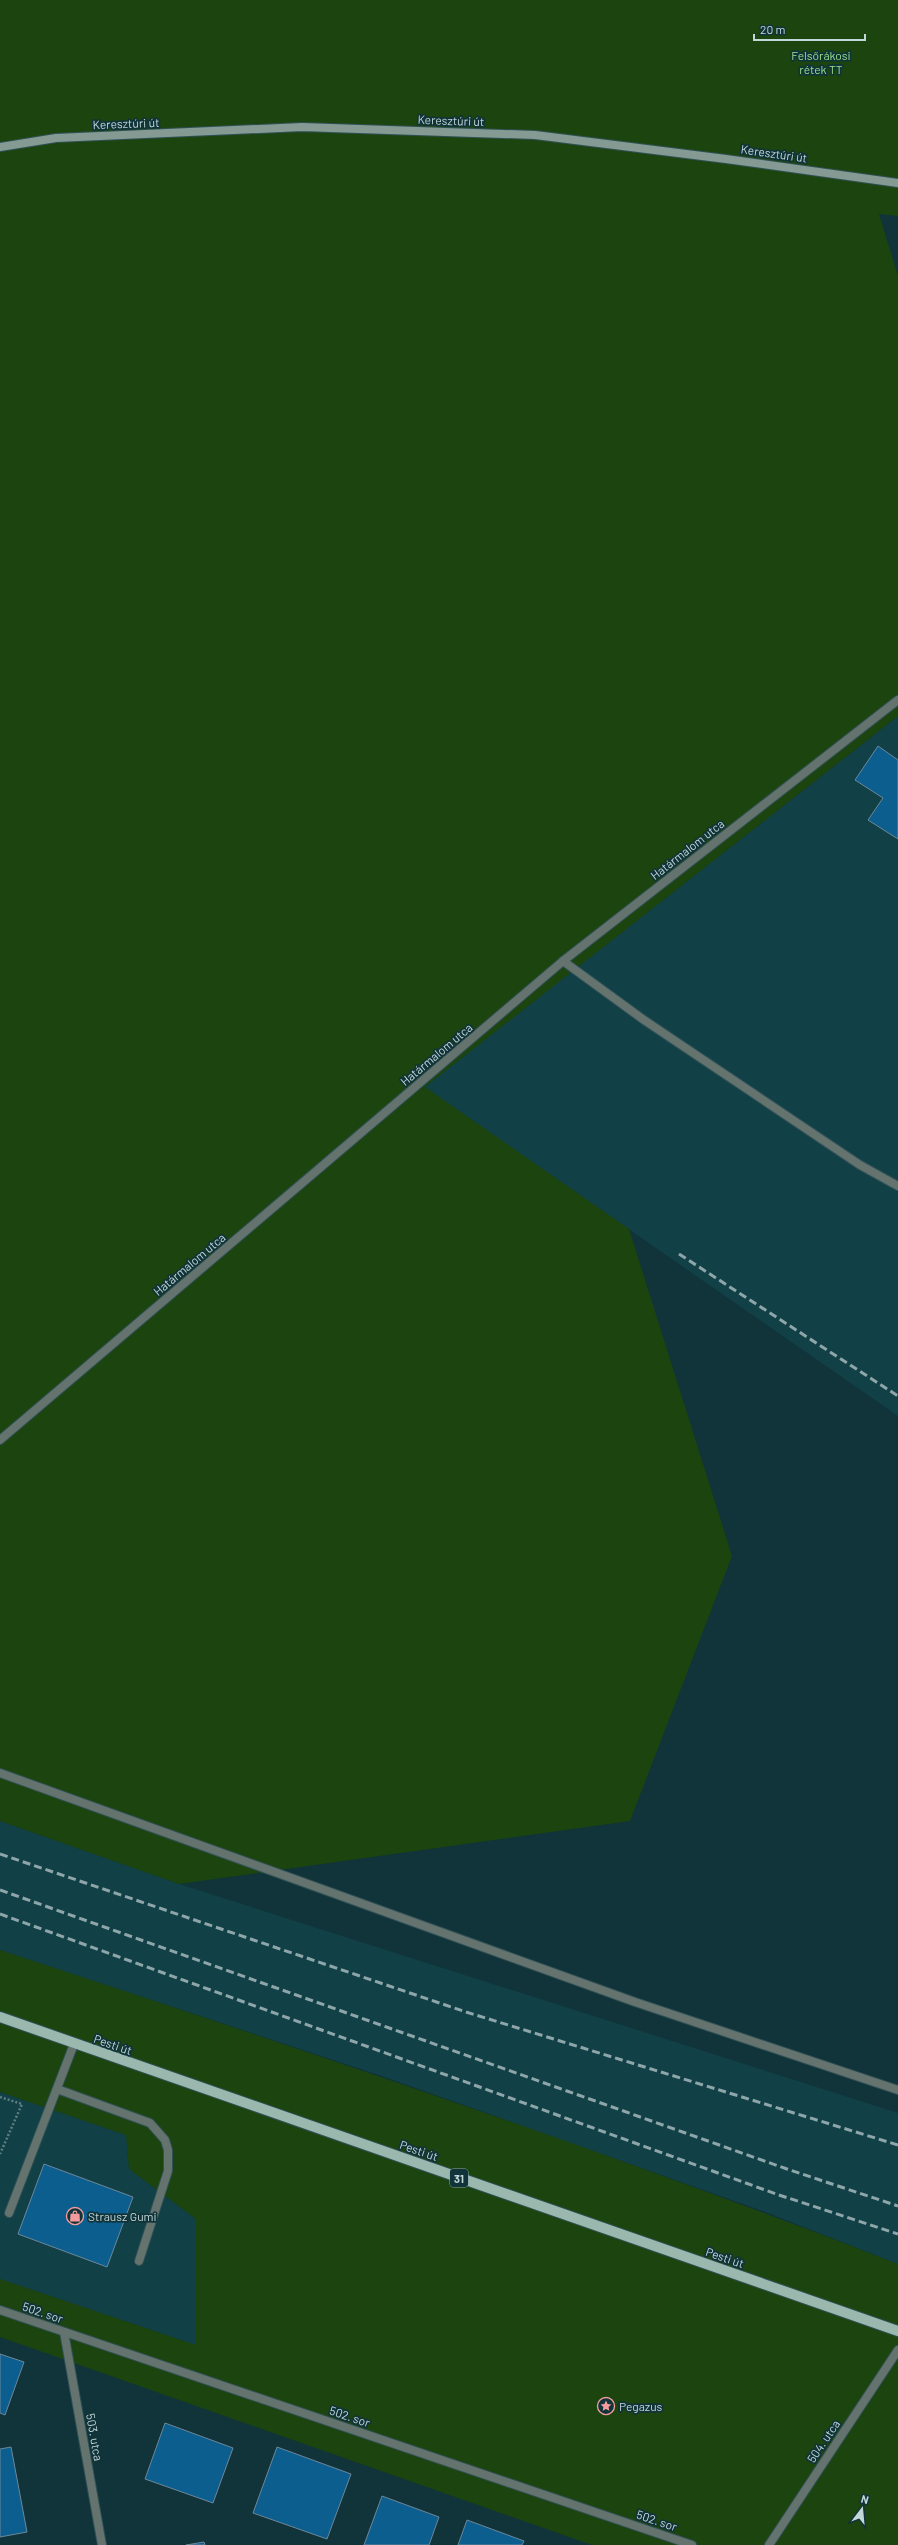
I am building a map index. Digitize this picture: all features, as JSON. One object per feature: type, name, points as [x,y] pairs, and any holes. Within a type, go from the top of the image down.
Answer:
[{"type":"main road","name":"Keresztúri út","points":[[0,147],[56,138],[302,127],[536,135],[898,183]]},
{"type":"main road","name":"Pesti út","points":[[0,2017],[898,2331]]},
{"type":"street","name":"Határmalom utca","points":[[0,1440],[563,961],[898,700]]},
{"type":"street","points":[[563,961],[644,1020],[834,1148],[898,1186]]},
{"type":"street","points":[[0,1773],[635,2002],[898,2090]]},
{"type":"street","points":[[9,2213],[74,2044]]},
{"type":"street","points":[[56,2089],[150,2123],[165,2140],[168,2150],[168,2171],[139,2261]]},
{"type":"street","name":"502. sor","points":[[0,2310],[692,2545]]},
{"type":"street","name":"503. utca","points":[[64,2332],[102,2545]]},
{"type":"street","name":"504. utca","points":[[768,2545],[898,2350]]},
{"type":"path","points":[[0,2097],[22,2104],[0,2154]]},
{"type":"shaded area","points":[[898,716],[898,1416],[424,1087]]},
{"type":"shaded area","points":[[0,1821],[179,1884],[898,2113],[898,2264],[763,2211],[382,2076],[0,1950]]},
{"type":"shaded area","points":[[0,2092],[126,2135],[129,2169],[196,2219],[196,2345],[0,2279]]},
{"type":"green space","name":"Felsőrákosi rétek TT","points":[[0,0],[898,0],[898,216],[879,214],[898,276],[898,716],[425,1087],[629,1229],[732,1556],[630,1821],[179,1884],[0,1821]]},
{"type":"green space","points":[[0,1950],[226,2025],[563,2140],[675,2180],[898,2264],[898,2545],[592,2545],[0,2337],[0,2279],[196,2345],[196,2219],[129,2169],[126,2135],[0,2092]]},
{"type":"building","points":[[878,746],[898,760],[898,839],[868,820],[883,798],[855,780]]},
{"type":"building","name":"Strausz Gumi","points":[[44,2164],[133,2197],[107,2267],[18,2234]]},
{"type":"building","points":[[0,2354],[24,2362],[5,2415],[0,2413]]},
{"type":"building","points":[[165,2423],[233,2448],[213,2503],[145,2479]]},
{"type":"building","points":[[11,2447],[27,2532],[0,2537],[0,2449]]},
{"type":"building","points":[[277,2447],[351,2474],[327,2539],[253,2513]]},
{"type":"building","points":[[382,2496],[439,2517],[429,2545],[364,2545]]},
{"type":"building","points":[[467,2520],[524,2541],[522,2545],[458,2545]]},
{"type":"building","points":[[204,2542],[205,2545],[186,2545]]},
{"type":"railway","points":[[679,1254],[898,1396]]},
{"type":"railway","points":[[0,1854],[466,2012],[898,2145]]},
{"type":"railway","points":[[0,1890],[787,2169],[898,2206]]},
{"type":"railway","points":[[0,1914],[779,2195],[898,2234]]},
{"type":"place","name":"Strausz Gumi","points":[[75,2216]]},
{"type":"place","name":"Pegazus","points":[[606,2406]]}]
